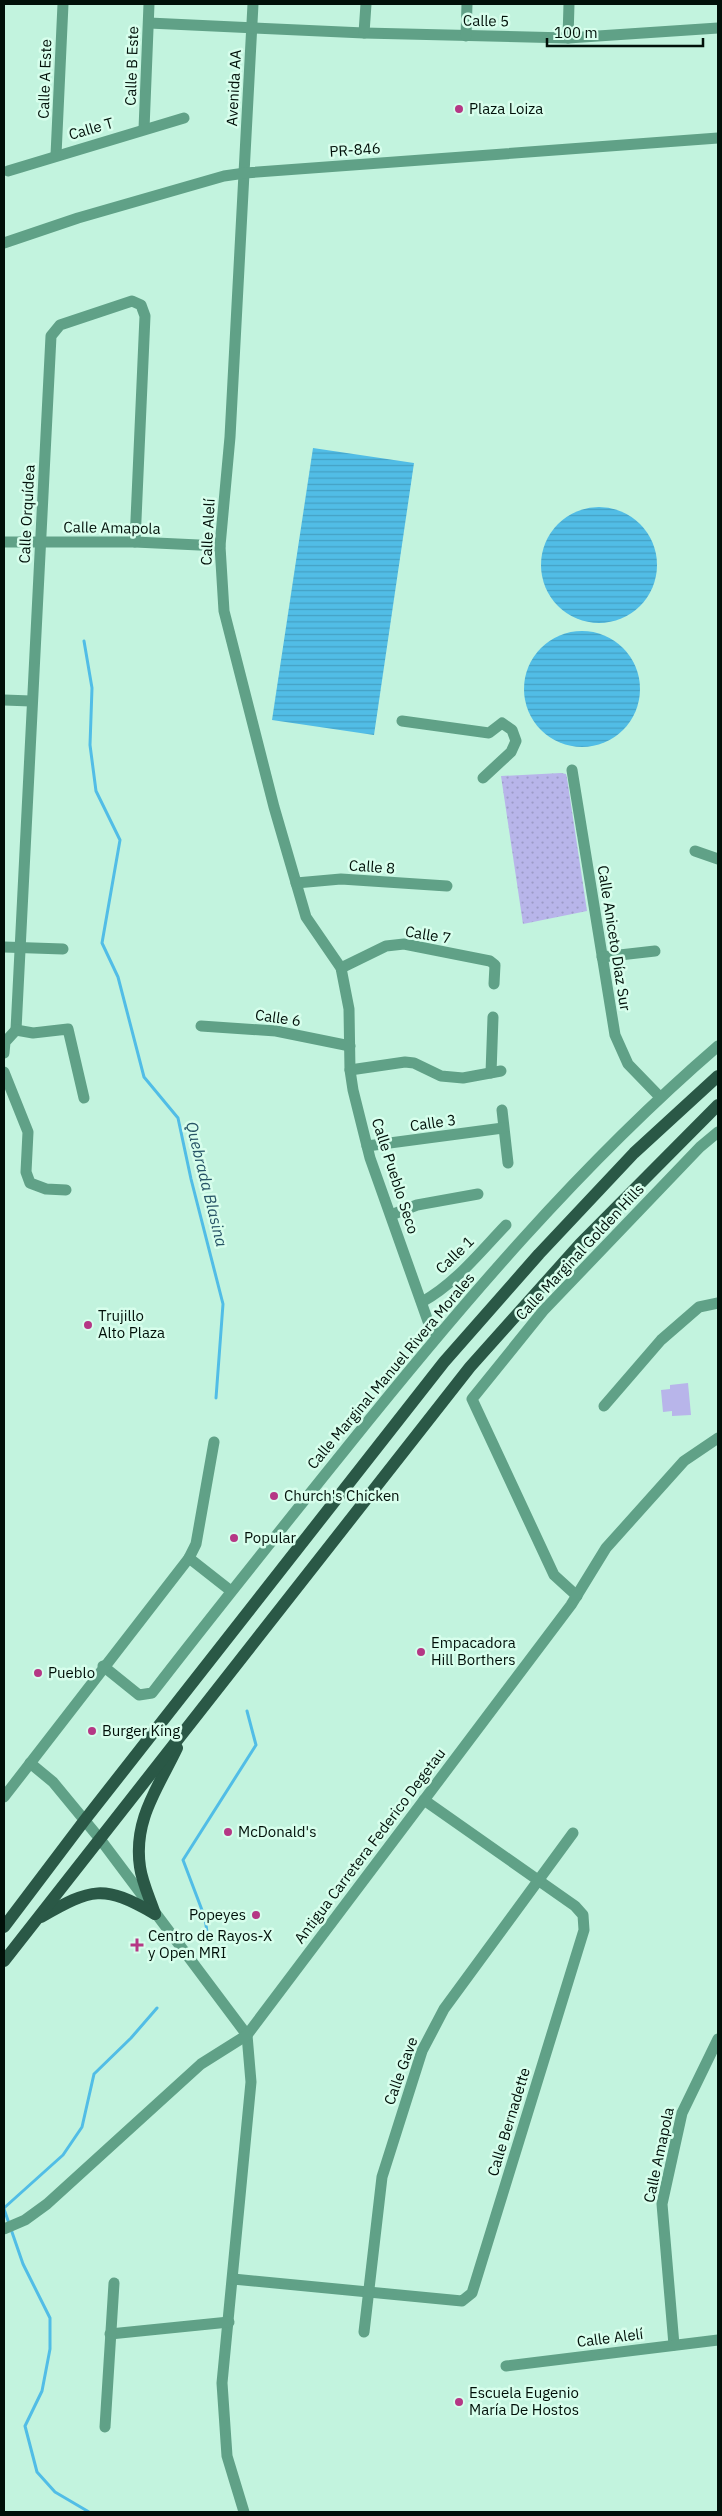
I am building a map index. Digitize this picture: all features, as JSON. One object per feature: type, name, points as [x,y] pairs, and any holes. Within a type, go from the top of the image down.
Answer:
[{"type":"main road","points":[[4,1927],[84,1821],[444,1362],[539,1254],[634,1153],[718,1076]]},
{"type":"main road","points":[[4,1961],[470,1367],[580,1244],[718,1105]]},
{"type":"main road","points":[[155,1914],[140,1868],[140,1829],[146,1805],[190,1722]]},
{"type":"main road","points":[[35,1920],[79,1897],[99,1893],[127,1898],[155,1914]]},
{"type":"street","name":"Calle A Este","points":[[56,155],[63,4]]},
{"type":"street","name":"Calle B Este","points":[[144,130],[149,4]]},
{"type":"street","name":"Avenida AA","points":[[245,173],[253,4]]},
{"type":"street","points":[[364,33],[366,4]]},
{"type":"street","points":[[466,36],[467,4]]},
{"type":"street","points":[[568,38],[569,4]]},
{"type":"street","name":"Calle 5","points":[[148,23],[252,29],[568,38],[718,28]]},
{"type":"street","name":"Calle T","points":[[8,171],[184,118]]},
{"type":"street","name":"PR-846","points":[[4,243],[78,218],[224,176],[718,138]]},
{"type":"street","name":"Calle Alelí","points":[[245,173],[230,437],[220,546],[224,611],[296,883]]},
{"type":"street","name":"Calle Orquídea","points":[[16,1030],[31,701],[51,336],[60,325],[132,301],[141,305],[145,316],[135,542]]},
{"type":"street","name":"Calle Amapola","points":[[4,542],[135,542],[220,546]]},
{"type":"street","points":[[4,700],[31,701]]},
{"type":"street","points":[[402,721],[490,733],[502,723],[512,730],[516,742],[511,752],[483,778]]},
{"type":"street","name":"Calle Aniceto Díaz Sur","points":[[572,770],[616,1035],[628,1064],[660,1096]]},
{"type":"street","points":[[695,851],[718,859]]},
{"type":"street","name":"Calle 8","points":[[296,883],[341,880],[447,886]]},
{"type":"street","name":"Calle Pueblo Seco","points":[[296,883],[306,917],[341,968],[350,1009],[350,1070],[367,1146],[430,1327],[437,1335]]},
{"type":"street","name":"Calle 7","points":[[341,968],[386,946],[404,944],[490,961],[495,965],[494,984]]},
{"type":"street","points":[[4,946],[63,949]]},
{"type":"street","points":[[602,957],[655,951]]},
{"type":"street","points":[[350,1070],[405,1062],[414,1063],[441,1076],[463,1078],[496,1072],[493,1017]]},
{"type":"street","name":"Calle 6","points":[[201,1026],[276,1031],[350,1046]]},
{"type":"street","points":[[4,1053],[5,1042],[16,1030],[33,1033],[68,1029],[84,1098]]},
{"type":"street","name":"Calle Marginal Manuel Rivera Morales","points":[[103,1666],[139,1695],[152,1694],[231,1591],[437,1335],[547,1210],[660,1096],[718,1046]]},
{"type":"street","points":[[4,1072],[28,1132],[26,1172],[30,1183],[46,1189],[66,1190]]},
{"type":"street","points":[[502,1110],[508,1163]]},
{"type":"street","name":"Calle 3","points":[[367,1146],[503,1128]]},
{"type":"street","name":"Calle Marginal Golden Hills","points":[[578,1596],[554,1575],[472,1399],[543,1311],[700,1147],[718,1132]]},
{"type":"street","points":[[391,1214],[418,1206],[478,1194]]},
{"type":"street","name":"Calle 1","points":[[422,1302],[433,1296],[470,1263],[506,1225]]},
{"type":"street","points":[[604,1406],[661,1340],[699,1307],[718,1304]]},
{"type":"street","name":"Antigua Carretera Federico Degetau","points":[[4,2229],[19,2224],[46,2204],[201,2064],[247,2035],[578,1596],[613,1541],[684,1461],[718,1438]]},
{"type":"street","points":[[4,1797],[103,1666],[189,1558],[196,1544],[214,1442]]},
{"type":"street","points":[[189,1558],[231,1591]]},
{"type":"street","points":[[30,1763],[53,1782],[100,1839],[247,2035],[251,2082],[222,2383],[227,2456],[244,2512]]},
{"type":"street","name":"Calle Bernadette","points":[[233,2279],[462,2301],[472,2293],[584,1930],[583,1915],[575,1906],[424,1800]]},
{"type":"street","name":"Calle Gave","points":[[364,2332],[382,2177],[422,2051],[444,2010],[573,1833]]},
{"type":"street","name":"Calle Amapola","points":[[674,2345],[662,2204],[682,2113],[710,2050],[718,2039]]},
{"type":"street","points":[[106,2427],[114,2283]]},
{"type":"street","points":[[110,2334],[229,2322]]},
{"type":"street","name":"Calle Alelí","points":[[506,2366],[718,2340]]},
{"type":"shaded area","points":[[313,448],[414,463],[374,735],[272,720]]},
{"type":"shaded area","points":[[599,507],[621,511],[631,516],[640,524],[648,533],[653,543],[657,565],[653,587],[648,597],[640,606],[631,614],[621,619],[599,623],[577,619],[567,614],[558,606],[550,597],[545,587],[541,565],[545,543],[550,533],[558,524],[567,516],[577,511]]},
{"type":"shaded area","points":[[582,631],[604,635],[614,640],[623,648],[631,657],[636,667],[640,689],[636,711],[631,721],[623,730],[614,738],[604,743],[582,747],[560,743],[550,738],[541,730],[533,721],[528,711],[524,689],[528,667],[533,657],[541,648],[550,640],[560,635]]},
{"type":"shaded area","points":[[566,774],[567,778],[587,911],[523,924],[501,776]]},
{"type":"shaded area","points":[[688,1383],[691,1415],[672,1416],[672,1411],[663,1412],[661,1390],[670,1389],[670,1385]]},
{"type":"waterway","name":"Quebrada Blasina","points":[[84,641],[92,688],[90,745],[96,791],[120,840],[102,943],[118,977],[144,1077],[178,1118],[191,1179],[223,1304],[216,1398]]},
{"type":"waterway","name":"Quebrada Blasina","points":[[208,1939],[205,1918],[183,1860],[256,1745],[247,1711]]},
{"type":"waterway","name":"Quebrada Blasina","points":[[4,2208],[63,2155],[82,2127],[94,2074],[131,2038],[157,2008]]},
{"type":"waterway","name":"Quebrada Blasina","points":[[4,2209],[23,2264],[50,2318],[50,2349],[42,2391],[25,2426],[37,2472],[55,2492],[89,2512]]},
{"type":"place","name":"Plaza Loiza","points":[[459,109]]},
{"type":"place","name":"Trujillo Alto Plaza","points":[[88,1325]]},
{"type":"place","name":"Church's Chicken","points":[[274,1496]]},
{"type":"place","name":"Popular","points":[[234,1538]]},
{"type":"place","name":"Empacadora Hill Borthers","points":[[421,1652]]},
{"type":"place","name":"Pueblo","points":[[38,1673]]},
{"type":"place","name":"Burger King","points":[[92,1731]]},
{"type":"place","name":"McDonald's","points":[[228,1832]]},
{"type":"place","name":"Popeyes","points":[[256,1915]]},
{"type":"place","name":"Centro de Rayos-X y Open MRI","points":[[137,1945]]},
{"type":"place","name":"Escuela Eugenio María De Hostos","points":[[459,2402]]}]
